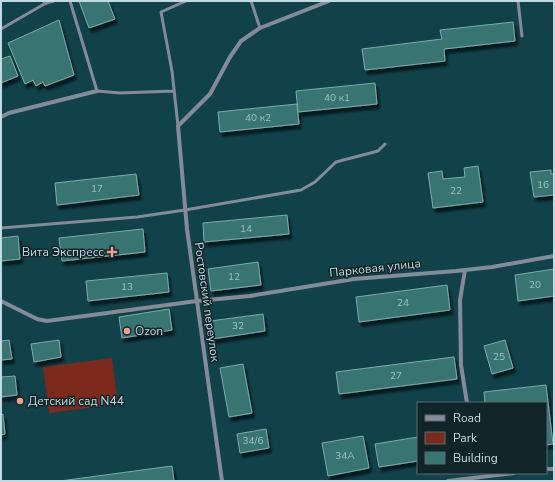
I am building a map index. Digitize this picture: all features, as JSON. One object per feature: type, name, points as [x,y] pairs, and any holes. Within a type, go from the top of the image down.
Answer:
[{"type":"street","points":[[178,126],[210,94],[230,57],[241,41],[260,28],[329,1]]},
{"type":"street","points":[[1,117],[9,113],[97,91]]},
{"type":"street","name":"Ростовский переулок","points":[[178,126],[185,210],[222,481]]},
{"type":"street","name":"Парковая улица","points":[[1,301],[36,319],[47,321],[197,301],[250,296],[354,279],[465,270],[554,256]]},
{"type":"street","points":[[465,270],[460,300],[461,365],[467,402]]},
{"type":"street","points":[[448,481],[479,475],[496,474]]},
{"type":"lane","points":[[1,29],[45,2],[54,1]]},
{"type":"lane","points":[[70,1],[97,91],[120,93],[174,91]]},
{"type":"lane","points":[[178,126],[174,91],[161,12],[186,1]]},
{"type":"lane","points":[[251,1],[260,28]]},
{"type":"lane","points":[[518,1],[522,36]]},
{"type":"lane","points":[[1,228],[137,217],[301,190],[315,182],[336,162],[378,151],[385,144]]},
{"type":"green space","points":[[112,358],[118,404],[49,413],[43,367]]},
{"type":"building","points":[[79,1],[108,1],[115,19],[89,28]]},
{"type":"building","points":[[59,20],[74,75],[45,86],[43,82],[36,86],[33,80],[25,84],[8,43]]},
{"type":"building","points":[[513,22],[515,41],[444,49],[445,61],[365,70],[362,49],[442,39],[440,30]]},
{"type":"building","points":[[10,56],[18,76],[1,83],[1,59]]},
{"type":"building","points":[[375,83],[377,104],[298,112],[296,91]]},
{"type":"building","points":[[297,104],[299,124],[220,132],[218,112]]},
{"type":"building","points":[[478,166],[483,202],[433,208],[428,173],[442,171],[443,179],[465,177],[464,168]]},
{"type":"building","points":[[551,170],[551,174],[554,174],[554,195],[534,197],[530,172]]},
{"type":"building","points":[[136,174],[139,195],[57,205],[55,183]]},
{"type":"building","points":[[287,215],[289,234],[204,242],[203,223]]},
{"type":"building","points":[[143,229],[145,252],[62,261],[59,238]]},
{"type":"building","points":[[18,236],[20,259],[1,261],[1,238]]},
{"type":"building","points":[[258,262],[261,285],[211,291],[208,269]]},
{"type":"building","points":[[554,269],[554,296],[518,301],[515,275]]},
{"type":"building","points":[[167,273],[169,292],[88,301],[86,281]]},
{"type":"building","points":[[447,285],[450,310],[359,322],[356,297]]},
{"type":"building","points":[[169,309],[172,330],[122,338],[119,317]]},
{"type":"building","points":[[263,314],[265,331],[212,339],[210,321]]},
{"type":"building","points":[[9,340],[12,359],[1,360],[1,341]]},
{"type":"building","points":[[59,340],[61,357],[34,362],[31,344]]},
{"type":"building","points":[[505,340],[513,368],[492,374],[484,346]]},
{"type":"building","points":[[454,357],[457,379],[339,394],[336,372]]},
{"type":"building","points":[[243,364],[252,413],[229,417],[220,368]]},
{"type":"building","points":[[15,376],[17,395],[1,397],[1,377]]},
{"type":"building","points":[[546,385],[553,444],[547,445],[547,402],[485,402],[484,392]]},
{"type":"building","points":[[3,414],[5,434],[1,435],[1,415]]},
{"type":"building","points":[[266,429],[269,448],[240,453],[237,434]]},
{"type":"building","points":[[363,436],[369,468],[328,476],[322,443]]},
{"type":"building","points":[[417,437],[417,461],[379,467],[375,444]]},
{"type":"building","points":[[172,466],[174,481],[60,481]]},
{"type":"place","name":"Вита Экспресс","points":[[112,252]]},
{"type":"place","name":"Ozon","points":[[127,331]]},
{"type":"place","name":"Детский сад N44","points":[[20,401]]}]
